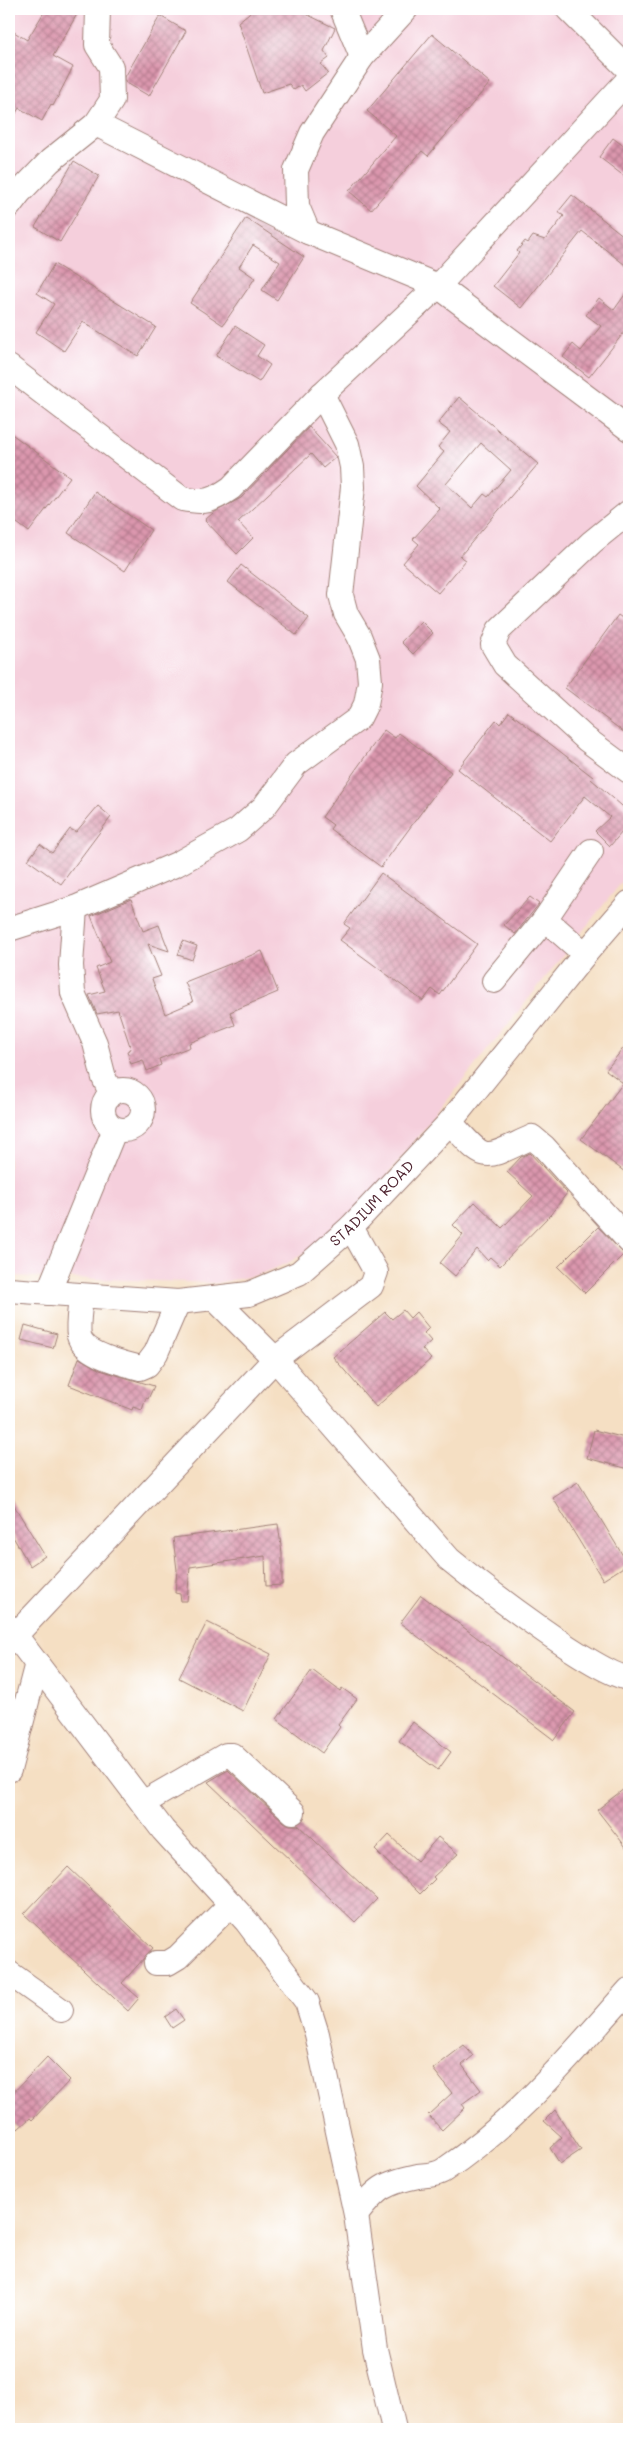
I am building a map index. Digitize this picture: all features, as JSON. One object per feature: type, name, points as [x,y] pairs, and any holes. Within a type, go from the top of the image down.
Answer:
[{"type":"street","points":[[9,206],[18,193],[50,161],[96,124],[112,100],[111,67],[97,46],[98,9]]},
{"type":"street","points":[[342,9],[362,57]]},
{"type":"street","points":[[308,232],[297,206],[296,170],[312,133],[362,57],[406,9]]},
{"type":"street","points":[[568,9],[629,70]]},
{"type":"street","points":[[9,367],[182,499],[201,502],[215,499],[230,488],[322,394],[438,286],[629,79]]},
{"type":"street","points":[[96,124],[308,232],[438,286],[629,429]]},
{"type":"street","points":[[9,929],[75,908],[177,864],[238,830],[264,807],[296,764],[359,718],[366,704],[370,682],[368,659],[359,636],[346,614],[341,595],[353,487],[352,466],[347,444],[322,394]]},
{"type":"street","points":[[629,512],[592,542],[499,630],[493,645],[505,664],[586,739],[629,771]]},
{"type":"street","points":[[494,981],[545,919],[591,851]]},
{"type":"street","name":"STADIUM ROAD","points":[[9,1290],[81,1297],[178,1302],[249,1294],[299,1273],[351,1227],[450,1122],[585,954],[629,903]]},
{"type":"street","points":[[75,908],[71,964],[73,993],[95,1043],[111,1093]]},
{"type":"street","points":[[545,919],[585,954]]},
{"type":"street","points":[[124,1089],[131,1091],[137,1095],[143,1108],[140,1122],[129,1130],[115,1128],[109,1125],[103,1112],[106,1098],[111,1093],[124,1089]]},
{"type":"street","points":[[450,1122],[477,1152],[490,1156],[532,1137],[544,1147],[629,1241]]},
{"type":"street","points":[[48,1293],[115,1128]]},
{"type":"street","points":[[351,1227],[376,1272],[371,1286],[275,1359],[11,1634],[38,1663],[163,1830],[247,1922],[307,2002],[317,2034],[356,2215],[375,2349],[394,2429]]},
{"type":"street","points":[[81,1297],[79,1336],[82,1343],[89,1351],[140,1368],[147,1366],[156,1352],[178,1302]]},
{"type":"street","points":[[214,1298],[275,1359],[449,1559],[474,1580],[585,1658],[607,1670],[629,1678]]},
{"type":"street","points":[[9,1770],[38,1663]]},
{"type":"street","points":[[143,1803],[226,1755],[232,1755],[292,1812]]},
{"type":"street","points":[[156,1963],[168,1962],[178,1957],[231,1904]]},
{"type":"street","points":[[9,1973],[60,2010]]},
{"type":"street","points":[[356,2215],[375,2192],[395,2181],[442,2172],[485,2139],[566,2062],[629,1990]]},
{"type":"shaded area","points":[[9,9],[629,9],[629,873],[346,1227],[288,1263],[258,1275],[216,1283],[9,1276]]},
{"type":"building","points":[[46,9],[80,9],[53,56],[73,67],[53,106],[51,104],[42,121],[19,108],[9,125],[9,29],[27,40]]},
{"type":"building","points":[[254,9],[296,9],[335,28],[324,51],[329,58],[321,64],[328,73],[305,91],[301,85],[294,90],[289,84],[262,93],[238,22]]},
{"type":"building","points":[[160,16],[186,31],[149,96],[125,82],[125,77]]},
{"type":"building","points":[[432,34],[490,83],[428,156],[422,151],[371,210],[349,191],[396,136],[367,111]]},
{"type":"building","points":[[613,138],[629,150],[629,180],[599,157]]},
{"type":"building","points":[[74,161],[99,176],[60,242],[35,227]]},
{"type":"building","points":[[572,195],[629,240],[629,268],[582,231],[521,308],[493,286],[519,253],[517,251],[525,241],[528,243],[533,236],[545,240],[564,216],[558,212]]},
{"type":"building","points":[[246,218],[304,257],[277,300],[262,290],[280,262],[253,245],[239,267],[255,278],[223,325],[190,303]]},
{"type":"building","points":[[54,264],[156,327],[138,356],[83,322],[64,351],[36,332],[54,304],[37,293]]},
{"type":"building","points":[[629,289],[629,326],[589,377],[563,357],[573,344],[581,351],[601,326],[586,315],[599,298],[614,310]]},
{"type":"building","points":[[235,326],[264,345],[257,356],[270,365],[259,382],[216,356]]},
{"type":"building","points":[[459,397],[538,464],[460,556],[466,560],[438,593],[403,563],[419,544],[413,539],[440,509],[416,486],[444,452],[438,447],[450,432],[438,423]],"holes":[[[481,443],[511,470],[488,497],[484,494],[472,508],[446,484]]]},
{"type":"building","points":[[309,427],[336,457],[323,468],[311,454],[238,522],[253,538],[237,554],[205,520],[213,513],[241,498]]},
{"type":"building","points":[[9,432],[70,477],[29,532],[9,517]]},
{"type":"building","points":[[95,492],[151,530],[125,571],[68,533]]},
{"type":"building","points":[[241,565],[309,618],[296,635],[228,582]]},
{"type":"building","points":[[618,615],[629,623],[629,736],[565,688]]},
{"type":"building","points":[[421,621],[433,633],[413,654],[401,642]]},
{"type":"building","points":[[509,712],[593,777],[591,779],[629,812],[629,824],[610,846],[595,831],[610,817],[585,796],[550,841],[458,769],[496,720],[500,724]]},
{"type":"building","points":[[384,730],[395,738],[399,733],[451,772],[381,867],[330,829],[333,825],[322,817]]},
{"type":"building","points":[[98,806],[111,817],[61,884],[28,860],[40,844],[52,853],[70,829],[76,832]]},
{"type":"building","points":[[381,873],[477,944],[440,995],[432,989],[423,1001],[340,940],[350,928],[344,924]]},
{"type":"building","points":[[530,897],[539,904],[515,934],[504,925]]},
{"type":"building","points":[[131,899],[143,931],[159,925],[169,951],[148,944],[161,976],[152,979],[165,1014],[193,1002],[185,982],[262,951],[278,992],[230,1012],[235,1025],[189,1043],[190,1047],[159,1059],[161,1065],[147,1071],[143,1060],[131,1064],[127,1051],[131,1049],[118,1010],[97,1014],[89,995],[105,991],[96,968],[110,962],[91,916]]},
{"type":"building","points":[[183,941],[197,946],[192,960],[178,955]]},
{"type":"building","points":[[629,1041],[629,1175],[581,1139],[623,1083],[606,1070]]},
{"type":"building","points":[[530,1153],[567,1193],[551,1214],[500,1266],[490,1257],[487,1260],[477,1249],[455,1276],[440,1263],[463,1235],[453,1225],[475,1202],[502,1228],[533,1196],[507,1172],[521,1157]]},
{"type":"building","points":[[598,1227],[624,1254],[585,1293],[558,1267]]},
{"type":"building","points":[[403,1310],[410,1318],[416,1312],[429,1328],[424,1333],[431,1341],[422,1349],[431,1359],[376,1407],[333,1357],[385,1312],[392,1319]]},
{"type":"building","points":[[25,1325],[57,1334],[53,1348],[21,1340]]},
{"type":"building","points":[[79,1358],[100,1370],[154,1386],[148,1399],[146,1398],[142,1410],[133,1407],[132,1410],[69,1385]]},
{"type":"building","points":[[594,1430],[629,1439],[629,1469],[587,1458]]},
{"type":"building","points":[[578,1482],[628,1564],[603,1580],[553,1498]]},
{"type":"building","points":[[9,1497],[45,1556],[30,1566],[9,1530]]},
{"type":"building","points":[[278,1524],[282,1553],[282,1585],[266,1586],[265,1556],[190,1567],[187,1601],[181,1601],[180,1594],[175,1593],[177,1570],[173,1538]]},
{"type":"building","points":[[421,1595],[575,1712],[554,1740],[400,1623]]},
{"type":"building","points":[[207,1622],[271,1654],[243,1711],[179,1678]]},
{"type":"building","points":[[312,1670],[340,1691],[342,1688],[357,1699],[338,1725],[340,1727],[322,1753],[277,1719]]},
{"type":"building","points":[[413,1722],[451,1752],[438,1770],[399,1741]]},
{"type":"building","points":[[228,1770],[284,1822],[290,1825],[298,1825],[377,1899],[355,1922],[208,1782]]},
{"type":"building","points":[[629,1785],[629,1851],[597,1810]]},
{"type":"building","points":[[389,1835],[417,1861],[438,1837],[458,1854],[433,1877],[435,1879],[420,1894],[375,1850]]},
{"type":"building","points":[[68,1867],[153,1948],[122,1983],[139,1998],[128,2011],[24,1914]]},
{"type":"building","points":[[176,2009],[184,2020],[172,2028],[165,2017]]},
{"type":"building","points":[[464,2045],[473,2056],[462,2065],[481,2090],[462,2104],[465,2108],[442,2130],[428,2115],[452,2093],[433,2069]]},
{"type":"building","points":[[47,2057],[70,2080],[32,2120],[30,2118],[18,2129],[9,2119],[9,2097]]},
{"type":"building","points":[[555,2110],[581,2150],[560,2164],[550,2148],[562,2137],[544,2121]]}]
